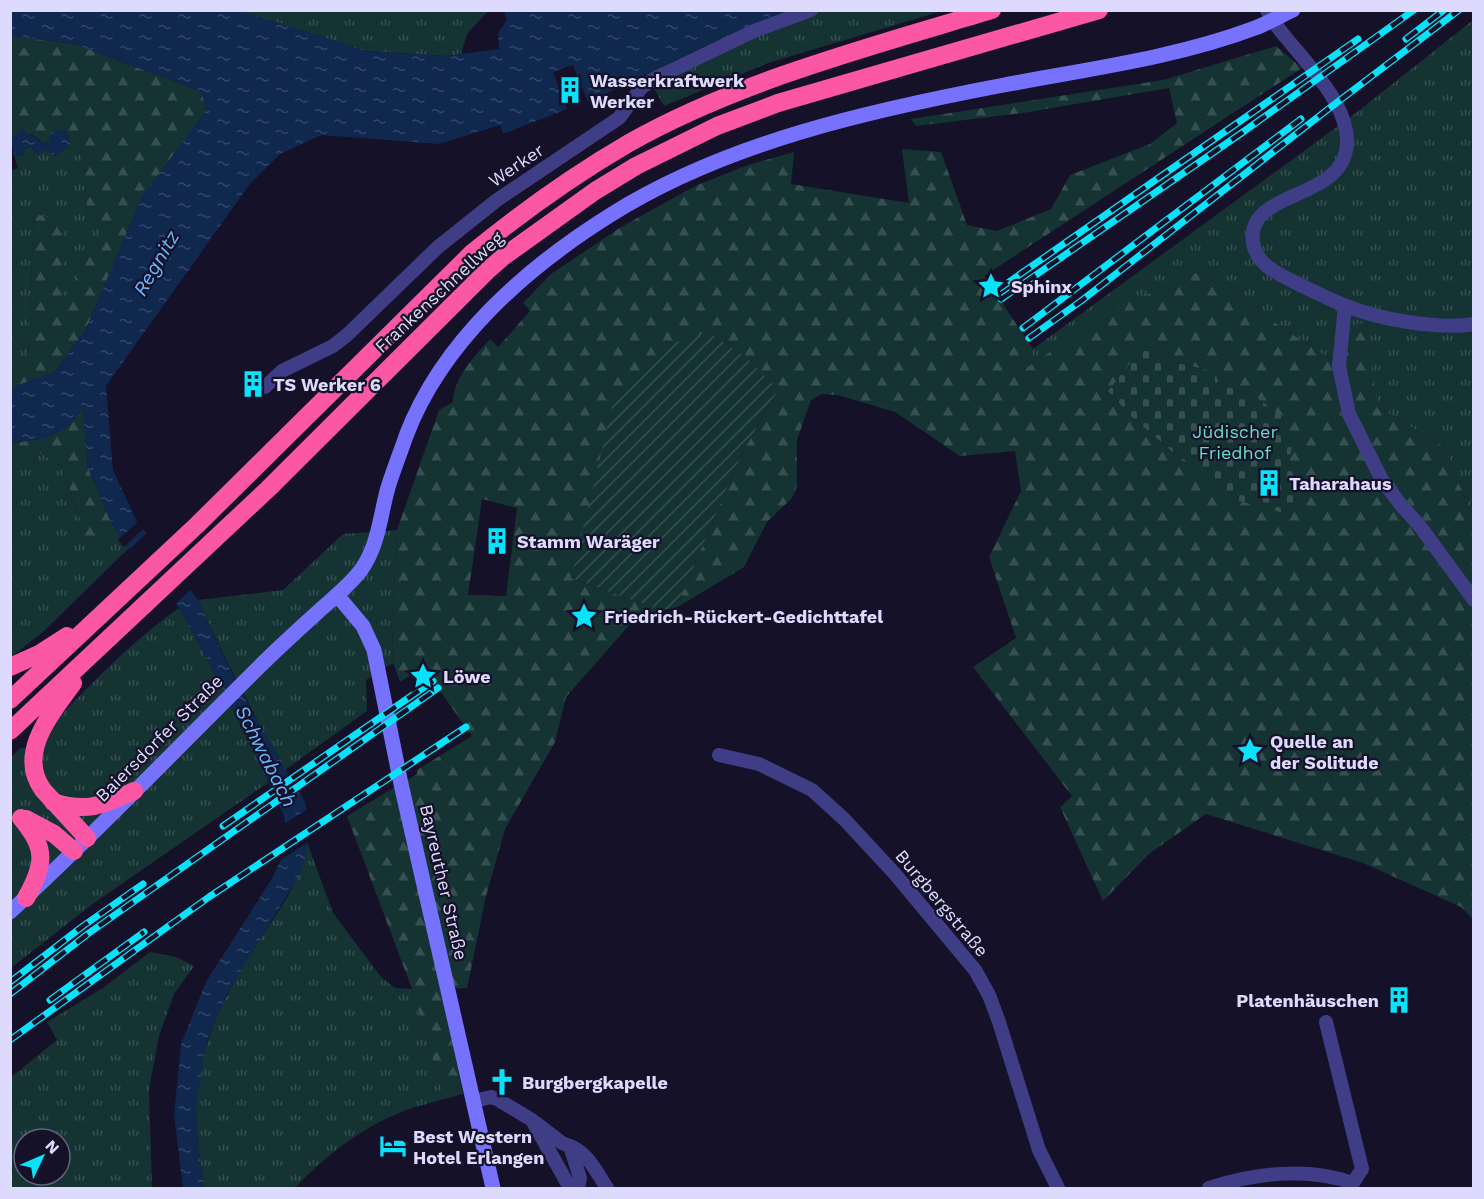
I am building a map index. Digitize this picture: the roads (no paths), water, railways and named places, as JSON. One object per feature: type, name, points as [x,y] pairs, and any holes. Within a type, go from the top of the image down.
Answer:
[{"type":"highway","name":"Frankenschnellweg","points":[[10,700],[197,525],[472,253],[518,215],[631,143],[682,117],[773,79],[992,10]]},
{"type":"highway","name":"Frankenschnellweg","points":[[10,731],[314,445],[448,308],[503,257],[566,210],[636,166],[717,126],[778,103],[1099,10]]},
{"type":"highway","points":[[10,667],[39,654],[100,617]]},
{"type":"highway","points":[[87,838],[37,782],[32,768],[33,755],[47,722],[90,656]]},
{"type":"highway","points":[[53,802],[68,807],[94,807],[134,791]]},
{"type":"highway","points":[[16,816],[38,824],[74,851]]},
{"type":"highway","points":[[16,816],[34,833],[39,844],[39,870],[26,898]]},
{"type":"main road","name":"Baiersdorfer Straße","points":[[10,912],[283,643],[360,572],[372,550],[388,488],[408,431],[446,365],[478,324],[514,288],[558,251],[612,214],[707,165],[821,127],[997,86],[1159,55],[1208,43],[1269,15],[1293,10]]},
{"type":"main road","name":"Bayreuther Straße","points":[[337,594],[363,626],[374,650],[401,784],[493,1188]]},
{"type":"street","name":"Werker","points":[[265,387],[282,371],[333,346],[347,335],[438,247],[497,200],[619,118],[641,88],[654,79],[754,31],[811,10]]},
{"type":"street","points":[[1269,15],[1336,102],[1345,122],[1347,142],[1341,164],[1325,182],[1284,200],[1262,215],[1254,228],[1253,243],[1266,266],[1345,306],[1389,318],[1428,325],[1473,324]]},
{"type":"street","points":[[1345,306],[1339,366],[1349,414],[1382,480],[1419,525],[1473,600]]},
{"type":"street","name":"Burgbergstraße","points":[[719,755],[759,764],[812,790],[844,819],[882,860],[975,970],[989,995],[1039,1150],[1058,1188]]},
{"type":"street","points":[[1209,1188],[1254,1177],[1306,1173],[1335,1177],[1353,1184],[1362,1169],[1326,1022]]},
{"type":"street","points":[[474,1101],[491,1097],[497,1099],[532,1120],[562,1143],[578,1149],[607,1188]]},
{"type":"street","points":[[532,1120],[570,1188]]},
{"type":"street","points":[[570,1146],[580,1178],[578,1188]]},
{"type":"water","points":[[239,10],[368,51],[447,56],[499,49],[498,33],[507,20],[504,11],[786,11],[728,35],[588,102],[573,65],[553,72],[567,109],[503,134],[500,125],[439,144],[321,135],[280,154],[249,185],[106,386],[113,470],[136,520],[198,600],[247,702],[305,802],[309,823],[305,859],[300,874],[228,992],[207,1040],[196,1104],[197,1137],[204,1188],[183,1188],[174,1115],[181,1044],[206,982],[271,880],[281,860],[287,834],[284,816],[221,685],[179,608],[120,537],[110,520],[88,468],[83,408],[69,426],[43,439],[11,443],[10,388],[55,372],[86,329],[142,197],[206,110],[202,92],[75,44],[11,36],[11,11]]},
{"type":"water","points":[[21,129],[45,144],[49,141],[50,134],[64,130],[70,138],[70,147],[53,156],[48,150],[38,155],[31,146],[25,149],[23,155],[14,156],[11,139]]},
{"type":"railway","points":[[1001,299],[1243,132],[1414,10]]},
{"type":"railway","points":[[1406,39],[1444,10]]},
{"type":"railway","points":[[1029,338],[1081,301],[1459,10]]},
{"type":"railway","points":[[996,291],[1358,39]]},
{"type":"railway","points":[[1023,328],[1301,119]]},
{"type":"railway","points":[[223,826],[433,681]]},
{"type":"railway","points":[[10,994],[89,933],[438,688]]},
{"type":"railway","points":[[10,1040],[209,897],[466,727]]},
{"type":"railway","points":[[10,982],[143,884]]},
{"type":"railway","points":[[50,1000],[144,932]]},
{"type":"place","name":"Wasserkraftwerk Werker","points":[[570,90]]},
{"type":"place","name":"Sphinx","points":[[991,286]]},
{"type":"place","name":"TS Werker 6","points":[[253,384]]},
{"type":"place","name":"Taharahaus","points":[[1269,483]]},
{"type":"place","name":"Stamm Waräger","points":[[497,541]]},
{"type":"place","name":"Friedrich-Rückert-Gedichttafel","points":[[584,616]]},
{"type":"place","name":"Löwe","points":[[423,676]]},
{"type":"place","name":"Quelle an der Solitude","points":[[1250,751]]},
{"type":"place","name":"Platenhäuschen","points":[[1399,1000]]},
{"type":"place","name":"Burgbergkapelle","points":[[502,1082]]},
{"type":"place","name":"Best Western Hotel Erlangen","points":[[393,1146]]},
{"type":"water label","name":"Regnitz","points":[[156,263]]},
{"type":"water label","name":"Schwabach","points":[[266,756]]},
{"type":"park label","name":"Jüdischer Friedhof","points":[[1235,441]]}]
